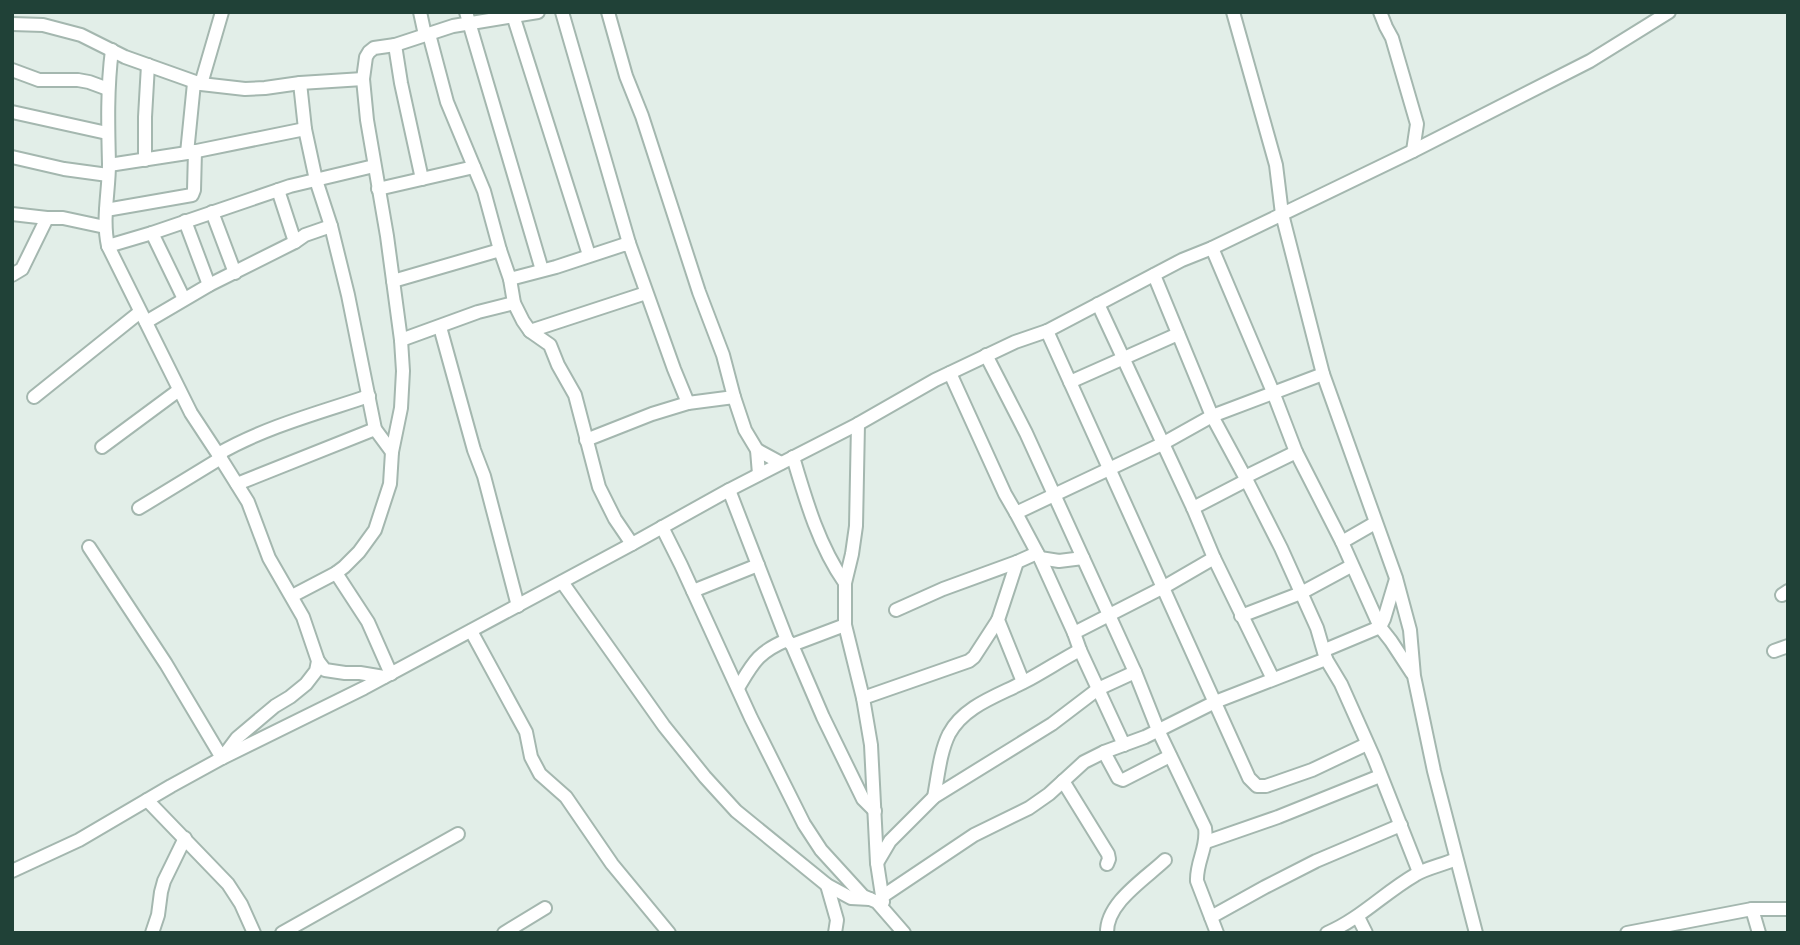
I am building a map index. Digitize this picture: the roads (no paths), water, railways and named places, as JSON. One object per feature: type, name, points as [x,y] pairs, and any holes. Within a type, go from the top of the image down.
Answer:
[{"type":"street","points":[[43,25],[48,12]]},
{"type":"street","points":[[106,210],[192,195],[194,190],[191,152],[197,84],[222,12]]},
{"type":"street","points":[[420,12],[447,102],[488,201],[514,303],[530,331],[550,345],[569,382],[579,407],[603,496],[632,544]]},
{"type":"street","points":[[292,596],[336,573],[359,552],[375,530],[390,484],[403,371],[393,281],[363,79],[369,52],[374,48],[395,45],[453,26],[467,18],[538,12]]},
{"type":"street","points":[[562,12],[629,243],[688,403]]},
{"type":"street","points":[[608,12],[626,76],[723,355],[745,430],[757,450],[759,474]]},
{"type":"street","points":[[1233,12],[1276,165],[1282,214],[1323,374],[1396,578],[1410,630],[1414,676],[1476,933]]},
{"type":"street","points":[[1380,12],[1392,38],[1417,124],[1413,151]]},
{"type":"street","points":[[12,871],[79,841],[222,758],[388,676],[950,373],[1015,341],[1047,331],[1182,260],[1413,151],[1590,61],[1668,12]]},
{"type":"street","points":[[512,15],[589,255]]},
{"type":"street","points":[[467,18],[542,270]]},
{"type":"street","points":[[12,24],[43,25],[82,35],[197,84],[245,89],[363,79]]},
{"type":"street","points":[[395,45],[422,179]]},
{"type":"street","points":[[112,50],[108,89],[105,227],[108,246],[178,390],[198,426],[248,502],[269,558],[303,617],[318,661],[325,670],[388,676]]},
{"type":"street","points":[[145,160],[148,65]]},
{"type":"street","points":[[12,70],[39,80],[78,80],[108,89]]},
{"type":"street","points":[[300,83],[305,129],[316,180],[331,226],[348,295],[375,429],[392,452]]},
{"type":"street","points":[[12,112],[107,133]]},
{"type":"street","points":[[12,157],[64,169],[108,170],[145,160],[305,129]]},
{"type":"street","points":[[108,246],[290,186],[374,166]]},
{"type":"street","points":[[378,189],[474,167]]},
{"type":"street","points":[[278,190],[295,242]]},
{"type":"street","points":[[212,212],[235,273]]},
{"type":"street","points":[[12,214],[63,218],[105,227]]},
{"type":"street","points":[[12,275],[22,269],[47,218]]},
{"type":"street","points":[[185,221],[209,285]]},
{"type":"street","points":[[34,397],[143,317],[184,299],[305,235],[331,226]]},
{"type":"street","points":[[152,233],[184,299]]},
{"type":"street","points":[[510,279],[629,243]]},
{"type":"street","points":[[1212,248],[1296,452],[1342,542],[1380,627],[1414,676]]},
{"type":"street","points":[[393,281],[500,250]]},
{"type":"street","points":[[1154,275],[1212,416],[1246,478],[1301,593],[1419,872]]},
{"type":"street","points":[[530,331],[646,293]]},
{"type":"street","points":[[401,341],[478,312],[514,303]]},
{"type":"street","points":[[1098,304],[1241,617],[1273,679]]},
{"type":"street","points":[[440,327],[474,450],[484,476],[518,606]]},
{"type":"street","points":[[1047,331],[1249,778],[1257,786],[1266,786],[1312,771],[1367,744]]},
{"type":"street","points":[[1070,382],[1178,334]]},
{"type":"street","points":[[986,355],[1013,405],[1135,672],[1158,730],[1205,828],[1206,842],[1199,860],[1197,881],[1217,933]]},
{"type":"street","points":[[950,373],[1004,494],[1038,556],[1124,744]]},
{"type":"street","points":[[1016,513],[1163,444],[1212,416],[1323,374]]},
{"type":"street","points":[[102,447],[178,390]]},
{"type":"street","points":[[139,508],[237,443],[284,423],[369,396]]},
{"type":"street","points":[[586,440],[688,403],[734,397]]},
{"type":"street","points":[[858,424],[856,526],[845,583],[845,625],[863,698],[871,745],[879,902]]},
{"type":"street","points":[[237,484],[375,429]]},
{"type":"street","points":[[757,450],[787,460],[832,563],[845,583]]},
{"type":"street","points":[[1193,508],[1296,452]]},
{"type":"street","points":[[729,490],[823,717],[863,799],[875,811]]},
{"type":"street","points":[[1342,542],[1375,523]]},
{"type":"street","points":[[662,527],[808,831],[829,860],[863,896],[879,902],[904,933]]},
{"type":"street","points":[[89,547],[166,664],[222,758]]},
{"type":"street","points":[[896,610],[943,589],[1038,556],[1054,561],[1083,558]]},
{"type":"street","points":[[1074,633],[1214,558]]},
{"type":"street","points":[[863,698],[974,657],[998,620],[1017,562]]},
{"type":"street","points":[[693,591],[758,565]]},
{"type":"street","points":[[1241,617],[1301,593],[1352,566]]},
{"type":"street","points":[[336,573],[368,622],[388,676]]},
{"type":"street","points":[[562,582],[664,726],[736,811],[827,885],[851,898],[879,902],[974,835],[1029,808],[1084,762],[1215,702],[1273,679],[1380,627],[1396,578]]},
{"type":"street","points":[[998,620],[1023,682]]},
{"type":"street","points":[[738,688],[759,656],[772,646],[845,625]]},
{"type":"street","points":[[1391,641],[1410,630]]},
{"type":"street","points":[[471,631],[526,732],[531,757],[540,774],[566,797],[612,864],[669,933]]},
{"type":"street","points":[[1774,652],[1788,646]]},
{"type":"street","points":[[934,797],[943,749],[955,724],[976,706],[1080,650]]},
{"type":"street","points":[[222,758],[237,738],[306,684],[316,671],[318,661]]},
{"type":"street","points":[[877,863],[890,841],[934,797],[1052,724],[1098,689],[1135,672]]},
{"type":"street","points":[[1104,752],[1118,778],[1123,780],[1170,756]]},
{"type":"street","points":[[1206,842],[1278,817],[1380,776]]},
{"type":"street","points":[[1063,780],[1108,854],[1107,864]]},
{"type":"street","points":[[147,800],[228,884],[241,904],[254,933]]},
{"type":"street","points":[[1211,917],[1317,861],[1401,825]]},
{"type":"street","points":[[282,933],[458,834]]},
{"type":"street","points":[[152,933],[164,881],[185,838]]},
{"type":"street","points":[[1327,933],[1358,917],[1419,872],[1456,859]]},
{"type":"street","points":[[1107,933],[1108,919],[1116,904],[1165,860]]},
{"type":"street","points":[[827,885],[837,920],[835,933]]},
{"type":"street","points":[[505,933],[545,908]]},
{"type":"street","points":[[1752,909],[1759,933]]},
{"type":"street","points":[[1627,933],[1752,909],[1788,909]]},
{"type":"street","points":[[1358,917],[1366,933]]}]
